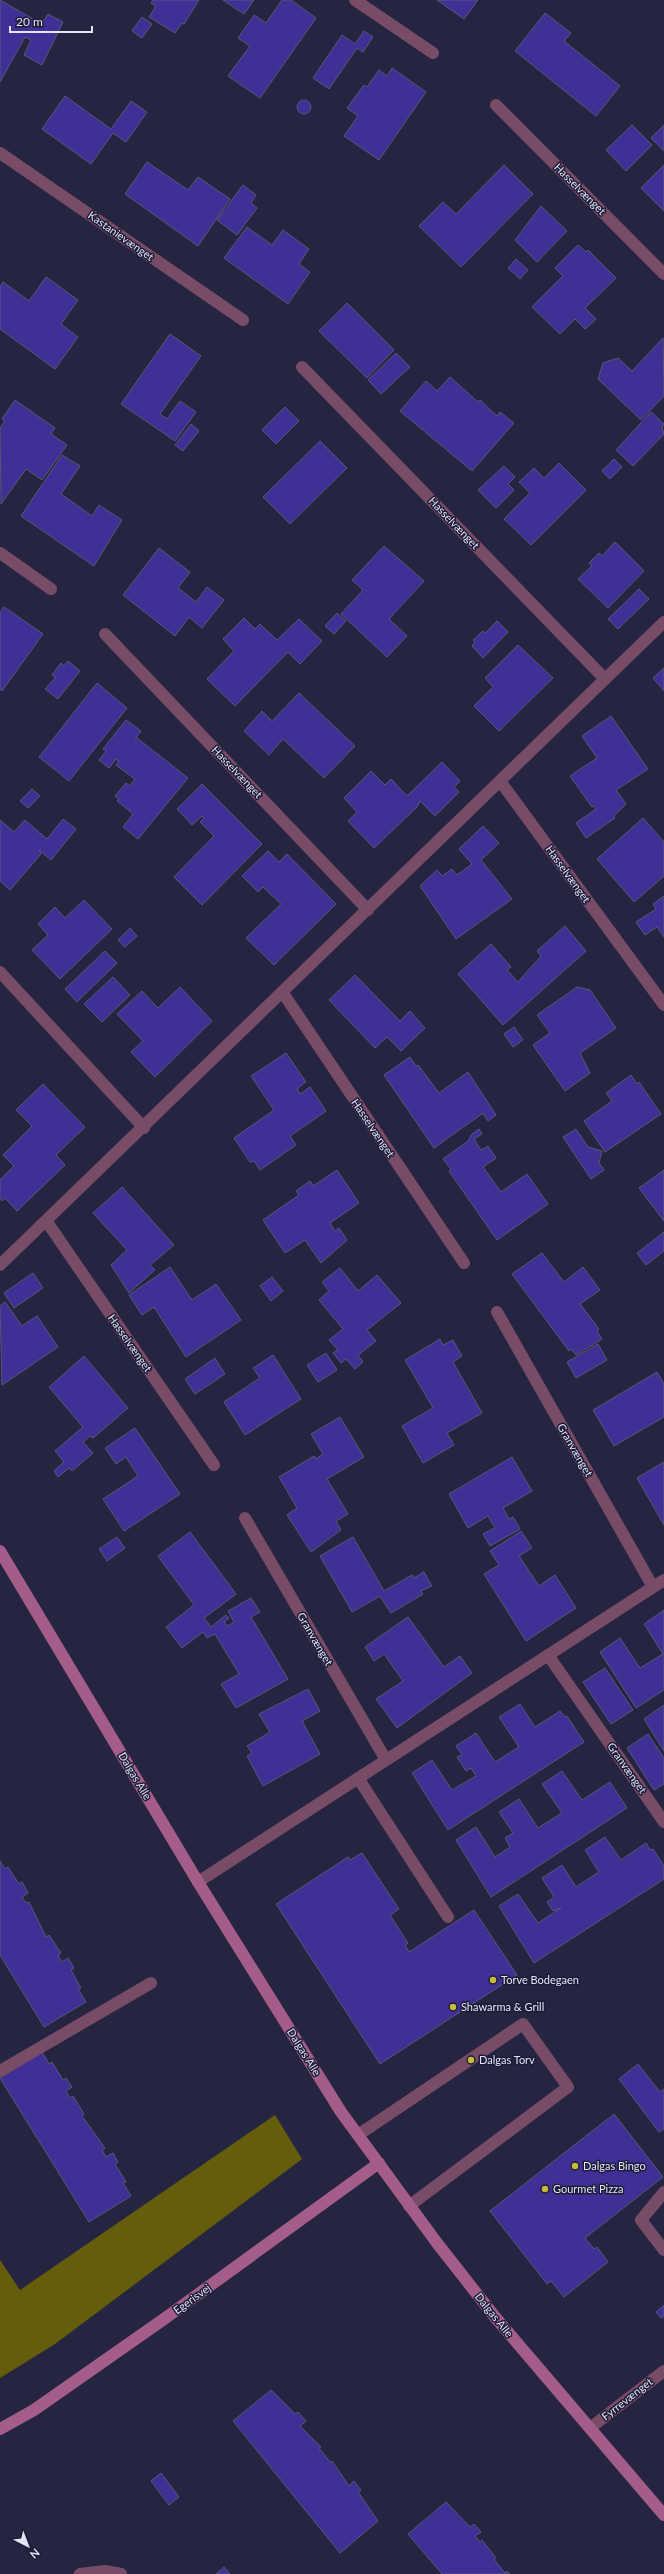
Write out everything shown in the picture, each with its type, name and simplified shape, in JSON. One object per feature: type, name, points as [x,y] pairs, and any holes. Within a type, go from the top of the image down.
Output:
[{"type":"street","points":[[355,0],[432,53]]},
{"type":"street","name":"Hasselvænget","points":[[496,105],[664,274]]},
{"type":"street","name":"Kastanievænget","points":[[0,153],[243,320]]},
{"type":"street","name":"Hasselvænget","points":[[302,367],[605,679]]},
{"type":"street","points":[[0,552],[51,589]]},
{"type":"street","points":[[0,1265],[144,1128],[664,622]]},
{"type":"street","name":"Hasselvænget","points":[[105,634],[368,910]]},
{"type":"street","name":"Hasselvænget","points":[[500,781],[664,1005]]},
{"type":"street","points":[[0,972],[144,1128]]},
{"type":"street","name":"Hasselvænget","points":[[283,993],[464,1263]]},
{"type":"street","name":"Hasselvænget","points":[[46,1222],[214,1465]]},
{"type":"street","name":"Granvænget","points":[[497,1312],[653,1587]]},
{"type":"street","name":"Granvænget","points":[[244,1518],[386,1760]]},
{"type":"street","name":"Dalgas Alle","points":[[0,1551],[198,1882],[341,2112],[410,2206],[495,2317],[664,2515]]},
{"type":"street","points":[[198,1882],[664,1580]]},
{"type":"street","name":"Granvænget","points":[[548,1655],[664,1822]]},
{"type":"street","points":[[358,1778],[448,1917]]},
{"type":"street","points":[[1,2069],[151,1983]]},
{"type":"street","points":[[358,2134],[523,2024],[568,2087],[410,2206]]},
{"type":"street","name":"Egerisvej","points":[[0,2429],[34,2410],[164,2319],[379,2163]]},
{"type":"street","points":[[664,2192],[641,2220],[664,2250]]},
{"type":"street","name":"Fyrrevænget","points":[[590,2428],[664,2371]]},
{"type":"street","points":[[80,2574],[105,2572],[121,2574]]},
{"type":"shaded area","points":[[275,2115],[302,2159],[55,2344],[0,2378],[0,2260],[20,2290]]},
{"type":"building","points":[[0,0],[42,24],[48,14],[63,22],[42,65],[24,55],[31,40],[25,37],[0,82]]},
{"type":"building","points":[[153,0],[199,0],[184,24],[182,23],[175,33],[149,17],[156,6],[151,3]]},
{"type":"building","points":[[223,0],[254,0],[244,14]]},
{"type":"building","points":[[282,0],[291,0],[316,18],[260,98],[228,76],[250,46],[238,38],[254,15],[266,23]]},
{"type":"building","points":[[437,0],[478,0],[464,19]]},
{"type":"building","points":[[545,13],[571,33],[564,41],[620,86],[596,116],[515,51]]},
{"type":"building","points":[[142,17],[152,24],[142,38],[132,31]]},
{"type":"building","points":[[364,31],[373,37],[363,52],[357,48],[329,89],[313,78],[342,35],[355,44]]},
{"type":"building","points":[[392,68],[426,92],[379,160],[344,136],[358,116],[347,108],[364,85],[367,87],[379,70],[387,76]]},
{"type":"building","points":[[65,96],[111,129],[131,101],[147,112],[126,142],[113,133],[91,164],[42,129]]},
{"type":"building","points":[[301,100],[307,100],[311,104],[311,110],[307,114],[301,114],[297,110],[297,104]]},
{"type":"building","points":[[632,125],[652,145],[626,171],[606,150]]},
{"type":"building","points":[[664,125],[664,151],[651,138]]},
{"type":"building","points":[[147,162],[188,190],[198,177],[230,199],[198,246],[125,194]]},
{"type":"building","points":[[504,165],[533,194],[461,267],[419,226],[443,202],[456,214]]},
{"type":"building","points":[[664,165],[664,211],[641,188]]},
{"type":"building","points":[[243,185],[256,195],[251,203],[257,208],[237,235],[217,220]]},
{"type":"building","points":[[541,206],[567,231],[537,262],[515,240]]},
{"type":"building","points":[[247,227],[272,245],[283,230],[309,249],[299,264],[310,272],[288,304],[224,258]]},
{"type":"building","points":[[578,245],[586,252],[588,250],[616,278],[585,308],[596,319],[585,329],[575,319],[560,334],[532,307],[563,276],[555,268]]},
{"type":"building","points":[[516,259],[528,270],[520,279],[508,268]]},
{"type":"building","points":[[46,277],[78,300],[61,324],[78,337],[55,369],[0,329],[0,287],[3,282],[29,301]]},
{"type":"building","points":[[347,303],[394,350],[367,378],[319,331]]},
{"type":"building","points":[[170,334],[201,356],[160,414],[167,419],[180,401],[196,412],[175,441],[121,404]]},
{"type":"building","points":[[663,338],[664,396],[641,420],[598,379],[603,363],[618,358],[632,371]]},
{"type":"building","points":[[396,353],[410,367],[381,394],[368,380]]},
{"type":"building","points":[[450,377],[478,402],[480,400],[497,416],[500,412],[514,423],[472,471],[400,411],[426,381],[437,391]]},
{"type":"building","points":[[15,400],[55,428],[51,434],[67,445],[42,480],[26,469],[1,504],[0,428],[5,421],[2,419]]},
{"type":"building","points":[[285,407],[299,421],[276,444],[262,430]]},
{"type":"building","points":[[651,412],[664,424],[662,428],[664,434],[633,466],[616,450]]},
{"type":"building","points":[[191,424],[199,431],[183,451],[175,445]]},
{"type":"building","points":[[320,441],[347,468],[290,524],[263,497]]},
{"type":"building","points":[[62,455],[80,466],[61,494],[92,516],[99,505],[122,520],[94,566],[21,516]]},
{"type":"building","points":[[614,459],[622,467],[610,479],[602,471]]},
{"type":"building","points":[[559,463],[586,490],[531,545],[504,519],[530,493],[519,482],[534,468],[544,478]]},
{"type":"building","points":[[504,466],[515,477],[508,484],[514,490],[496,508],[478,490]]},
{"type":"building","points":[[615,542],[644,571],[608,608],[578,579],[592,566],[589,563],[599,553],[602,556]]},
{"type":"building","points":[[384,546],[424,581],[389,619],[407,636],[387,657],[341,614],[363,590],[352,580]]},
{"type":"building","points":[[159,548],[190,572],[178,588],[196,602],[207,587],[224,600],[202,628],[189,617],[175,636],[123,595]]},
{"type":"building","points":[[639,589],[649,599],[618,629],[608,619]]},
{"type":"building","points":[[4,607],[43,634],[2,691],[0,689],[0,613]]},
{"type":"building","points":[[337,613],[346,621],[334,634],[325,626]]},
{"type":"building","points":[[244,618],[255,629],[260,624],[277,640],[299,619],[322,641],[300,664],[288,652],[235,706],[207,679],[234,651],[223,639]]},
{"type":"building","points":[[497,621],[508,632],[483,658],[472,646],[475,642],[473,640],[483,631],[485,633]]},
{"type":"building","points":[[518,645],[553,678],[499,731],[474,706],[493,687],[485,678]]},
{"type":"building","points":[[68,661],[80,671],[58,699],[45,689],[56,677],[52,675],[61,663],[64,666]]},
{"type":"building","points":[[664,668],[664,691],[653,678]]},
{"type":"building","points":[[97,683],[127,708],[69,781],[39,757]]},
{"type":"building","points":[[299,693],[355,746],[324,778],[283,739],[269,755],[244,731],[262,711],[272,721]]},
{"type":"building","points":[[611,716],[648,769],[616,790],[626,804],[614,816],[615,818],[586,838],[576,823],[596,809],[594,806],[592,807],[570,776],[597,758],[582,736]]},
{"type":"building","points":[[126,720],[141,731],[135,739],[137,738],[188,778],[138,839],[123,827],[133,814],[117,801],[119,799],[115,796],[126,783],[130,786],[135,779],[116,765],[119,761],[116,759],[109,768],[99,760],[106,751],[103,749]]},
{"type":"building","points":[[442,762],[460,781],[454,787],[459,792],[435,816],[420,801],[417,807],[374,848],[348,821],[357,812],[344,798],[371,771],[385,785],[391,779],[407,796]]},
{"type":"building","points":[[202,784],[262,844],[202,905],[174,877],[214,836],[200,822],[204,818],[202,816],[192,825],[177,809]]},
{"type":"building","points":[[32,789],[40,796],[28,808],[20,801]]},
{"type":"building","points":[[643,818],[664,842],[664,876],[634,902],[597,859]]},
{"type":"building","points":[[63,819],[76,829],[51,860],[39,850],[41,854],[10,890],[0,881],[0,820],[14,832],[25,820],[47,839]]},
{"type":"building","points":[[483,826],[499,843],[481,860],[512,899],[456,939],[420,886],[437,870],[442,876],[452,869],[457,875],[472,864],[459,849]]},
{"type":"building","points":[[268,851],[279,862],[287,854],[336,904],[274,965],[246,938],[281,904],[263,887],[258,892],[242,876]]},
{"type":"building","points":[[664,896],[664,937],[657,927],[645,935],[636,922],[656,909],[653,904]]},
{"type":"building","points":[[84,900],[112,929],[60,979],[32,950],[48,935],[38,924],[55,907],[65,918]]},
{"type":"building","points":[[565,926],[586,951],[503,1025],[458,974],[491,944],[511,967],[507,970],[518,982],[541,956],[537,951]]},
{"type":"building","points":[[130,928],[137,936],[125,947],[118,940]]},
{"type":"building","points":[[105,951],[117,963],[77,1002],[65,989]]},
{"type":"building","points":[[355,975],[400,1021],[410,1011],[425,1028],[401,1051],[387,1037],[375,1048],[329,1000]]},
{"type":"building","points":[[113,977],[130,995],[102,1022],[84,1004]]},
{"type":"building","points":[[180,987],[212,1021],[155,1077],[131,1052],[143,1041],[117,1014],[142,991],[158,1008]]},
{"type":"building","points":[[577,987],[590,990],[616,1028],[580,1053],[590,1073],[565,1091],[533,1045],[550,1033],[537,1015]]},
{"type":"building","points":[[514,1027],[523,1040],[513,1047],[504,1034]]},
{"type":"building","points":[[286,1053],[306,1082],[297,1089],[300,1094],[310,1087],[326,1111],[290,1136],[296,1145],[260,1170],[254,1161],[250,1162],[234,1138],[274,1110],[251,1076]]},
{"type":"building","points":[[410,1057],[416,1066],[418,1065],[439,1093],[468,1072],[496,1115],[488,1121],[483,1113],[434,1148],[384,1075]]},
{"type":"building","points":[[631,1075],[637,1084],[639,1082],[661,1114],[605,1152],[584,1121],[612,1101],[606,1093]]},
{"type":"building","points":[[43,1084],[85,1127],[56,1155],[65,1165],[17,1211],[5,1198],[2,1201],[0,1198],[0,1180],[14,1166],[3,1155],[32,1126],[16,1110]]},
{"type":"building","points":[[479,1129],[482,1134],[474,1139],[481,1150],[488,1146],[496,1158],[483,1167],[501,1192],[527,1174],[548,1204],[497,1240],[449,1171],[451,1169],[443,1159],[468,1141],[472,1134]]},
{"type":"building","points":[[576,1129],[588,1147],[602,1151],[599,1163],[604,1170],[591,1179],[563,1137]]},
{"type":"building","points":[[337,1170],[359,1203],[330,1223],[335,1231],[339,1228],[347,1240],[321,1263],[305,1240],[285,1253],[263,1220],[299,1195],[296,1191],[310,1181],[313,1186]]},
{"type":"building","points":[[664,1170],[664,1221],[639,1188]]},
{"type":"building","points":[[122,1187],[174,1245],[150,1265],[155,1270],[129,1293],[111,1265],[127,1250],[93,1213]]},
{"type":"building","points":[[664,1232],[664,1251],[646,1265],[637,1253]]},
{"type":"building","points":[[542,1253],[564,1282],[583,1267],[600,1290],[580,1304],[599,1329],[597,1331],[602,1339],[576,1355],[571,1349],[569,1351],[512,1274]]},
{"type":"building","points":[[170,1267],[192,1300],[216,1284],[241,1320],[186,1357],[154,1307],[142,1315],[129,1295]]},
{"type":"building","points":[[340,1268],[358,1291],[377,1275],[401,1303],[367,1330],[376,1341],[358,1355],[363,1362],[355,1369],[346,1359],[341,1363],[333,1353],[338,1350],[329,1340],[343,1329],[319,1300],[329,1291],[322,1282]]},
{"type":"building","points":[[33,1273],[43,1288],[14,1308],[4,1293]]},
{"type":"building","points":[[272,1277],[283,1291],[271,1301],[260,1286]]},
{"type":"building","points":[[5,1302],[22,1326],[37,1316],[58,1347],[2,1385],[0,1306]]},
{"type":"building","points":[[440,1339],[443,1345],[453,1340],[462,1356],[453,1362],[482,1413],[447,1433],[454,1445],[423,1463],[402,1426],[433,1408],[405,1360]]},
{"type":"building","points":[[598,1344],[607,1360],[576,1378],[567,1362]]},
{"type":"building","points":[[326,1353],[337,1370],[318,1382],[307,1365]]},
{"type":"building","points":[[273,1355],[301,1399],[245,1435],[224,1402],[260,1378],[253,1368]]},
{"type":"building","points":[[84,1356],[128,1408],[93,1438],[90,1436],[83,1442],[93,1453],[72,1471],[69,1468],[58,1477],[54,1471],[64,1462],[55,1451],[83,1427],[49,1387]]},
{"type":"building","points":[[215,1358],[225,1374],[195,1394],[185,1379]]},
{"type":"building","points":[[657,1372],[664,1384],[664,1417],[614,1446],[593,1410]]},
{"type":"building","points":[[340,1417],[364,1457],[327,1479],[348,1514],[336,1521],[341,1530],[311,1552],[287,1515],[297,1508],[279,1477],[314,1456],[316,1459],[323,1454],[311,1434]]},
{"type":"building","points":[[135,1428],[180,1494],[124,1531],[103,1499],[138,1476],[126,1457],[116,1464],[105,1448]]},
{"type":"building","points":[[512,1457],[532,1491],[503,1508],[509,1519],[513,1517],[520,1529],[490,1546],[483,1534],[495,1528],[488,1516],[468,1528],[449,1494]]},
{"type":"building","points":[[664,1462],[664,1525],[637,1478]]},
{"type":"building","points":[[521,1531],[532,1548],[519,1556],[539,1586],[555,1575],[576,1608],[526,1641],[484,1574],[499,1565],[490,1551]]},
{"type":"building","points":[[190,1532],[236,1594],[204,1618],[211,1627],[226,1615],[229,1618],[224,1622],[228,1626],[234,1622],[228,1611],[251,1598],[260,1612],[251,1617],[288,1679],[236,1708],[221,1684],[239,1674],[215,1634],[207,1638],[203,1632],[182,1648],[166,1627],[194,1605],[158,1556]]},
{"type":"building","points":[[117,1537],[125,1548],[107,1561],[99,1549]]},
{"type":"building","points":[[353,1537],[384,1591],[412,1575],[414,1578],[424,1572],[432,1586],[421,1591],[423,1594],[391,1613],[380,1596],[352,1612],[320,1556]]},
{"type":"building","points":[[664,1610],[664,1690],[636,1708],[600,1652],[620,1638],[640,1668],[663,1654],[644,1624]]},
{"type":"building","points":[[408,1617],[444,1667],[460,1656],[472,1673],[397,1728],[376,1699],[403,1681],[384,1654],[374,1661],[365,1647]]},
{"type":"building","points":[[605,1668],[633,1710],[611,1724],[583,1682]]},
{"type":"building","points":[[308,1689],[320,1711],[302,1721],[320,1754],[263,1786],[247,1756],[252,1753],[247,1746],[270,1732],[259,1714]]},
{"type":"building","points":[[520,1704],[535,1727],[560,1711],[565,1717],[567,1716],[584,1742],[448,1830],[412,1773],[432,1760],[452,1790],[476,1776],[471,1768],[466,1771],[457,1757],[462,1755],[456,1746],[476,1733],[495,1762],[519,1747],[499,1717]]},
{"type":"building","points":[[664,1705],[664,1751],[644,1719]]},
{"type":"building","points":[[648,1734],[664,1758],[664,1784],[654,1790],[627,1748]]},
{"type":"building","points":[[562,1771],[582,1800],[610,1782],[627,1808],[491,1897],[456,1840],[476,1827],[495,1857],[510,1847],[505,1838],[513,1833],[499,1812],[519,1799],[538,1828],[562,1813],[542,1784]]},
{"type":"building","points":[[605,1837],[621,1860],[646,1843],[650,1850],[653,1849],[664,1866],[664,1879],[534,1963],[499,1906],[518,1894],[538,1923],[561,1908],[553,1911],[547,1902],[554,1897],[542,1878],[562,1865],[576,1887],[599,1872],[585,1850]]},
{"type":"building","points":[[362,1853],[399,1909],[390,1915],[408,1943],[405,1945],[409,1952],[474,1910],[517,1975],[380,2064],[276,1904],[348,1857],[350,1860]]},
{"type":"building","points":[[0,1861],[5,1869],[8,1867],[19,1884],[22,1882],[28,1893],[22,1897],[26,1903],[29,1902],[46,1937],[49,1935],[61,1953],[58,1956],[62,1962],[68,1958],[74,1968],[71,1970],[81,1988],[78,1989],[86,2002],[44,2027],[0,1955]]},
{"type":"building","points":[[42,2052],[49,2064],[52,2062],[63,2080],[66,2078],[72,2087],[66,2091],[70,2098],[73,2096],[84,2114],[82,2116],[105,2148],[102,2150],[106,2157],[113,2153],[118,2162],[115,2164],[126,2182],[123,2183],[131,2196],[89,2222],[0,2078]]},
{"type":"building","points":[[638,2064],[660,2092],[664,2089],[664,2129],[659,2132],[619,2079]]},
{"type":"building","points":[[614,2114],[663,2177],[585,2238],[594,2249],[597,2247],[608,2262],[564,2297],[551,2281],[547,2284],[490,2211]]},
{"type":"building","points":[[664,2305],[664,2316],[661,2318],[656,2312]]},
{"type":"building","points":[[271,2390],[295,2414],[298,2412],[306,2421],[300,2426],[321,2447],[319,2448],[330,2462],[332,2461],[349,2486],[354,2481],[361,2490],[358,2492],[378,2521],[340,2553],[233,2421]]},
{"type":"building","points":[[161,2473],[179,2497],[169,2505],[151,2481]]},
{"type":"building","points":[[446,2502],[470,2527],[474,2524],[481,2532],[475,2536],[480,2542],[482,2540],[505,2573],[507,2571],[510,2574],[442,2574],[408,2534]]},
{"type":"building","points":[[224,2567],[230,2574],[216,2574]]},
{"type":"place","name":"Torve Bodegaen","points":[[493,1980]]},
{"type":"place","name":"Shawarma & Grill","points":[[453,2007]]},
{"type":"place","name":"Dalgas Torv","points":[[471,2060]]},
{"type":"place","name":"Dalgas Bingo","points":[[575,2166]]},
{"type":"place","name":"Gourmet Pizza","points":[[545,2189]]}]
